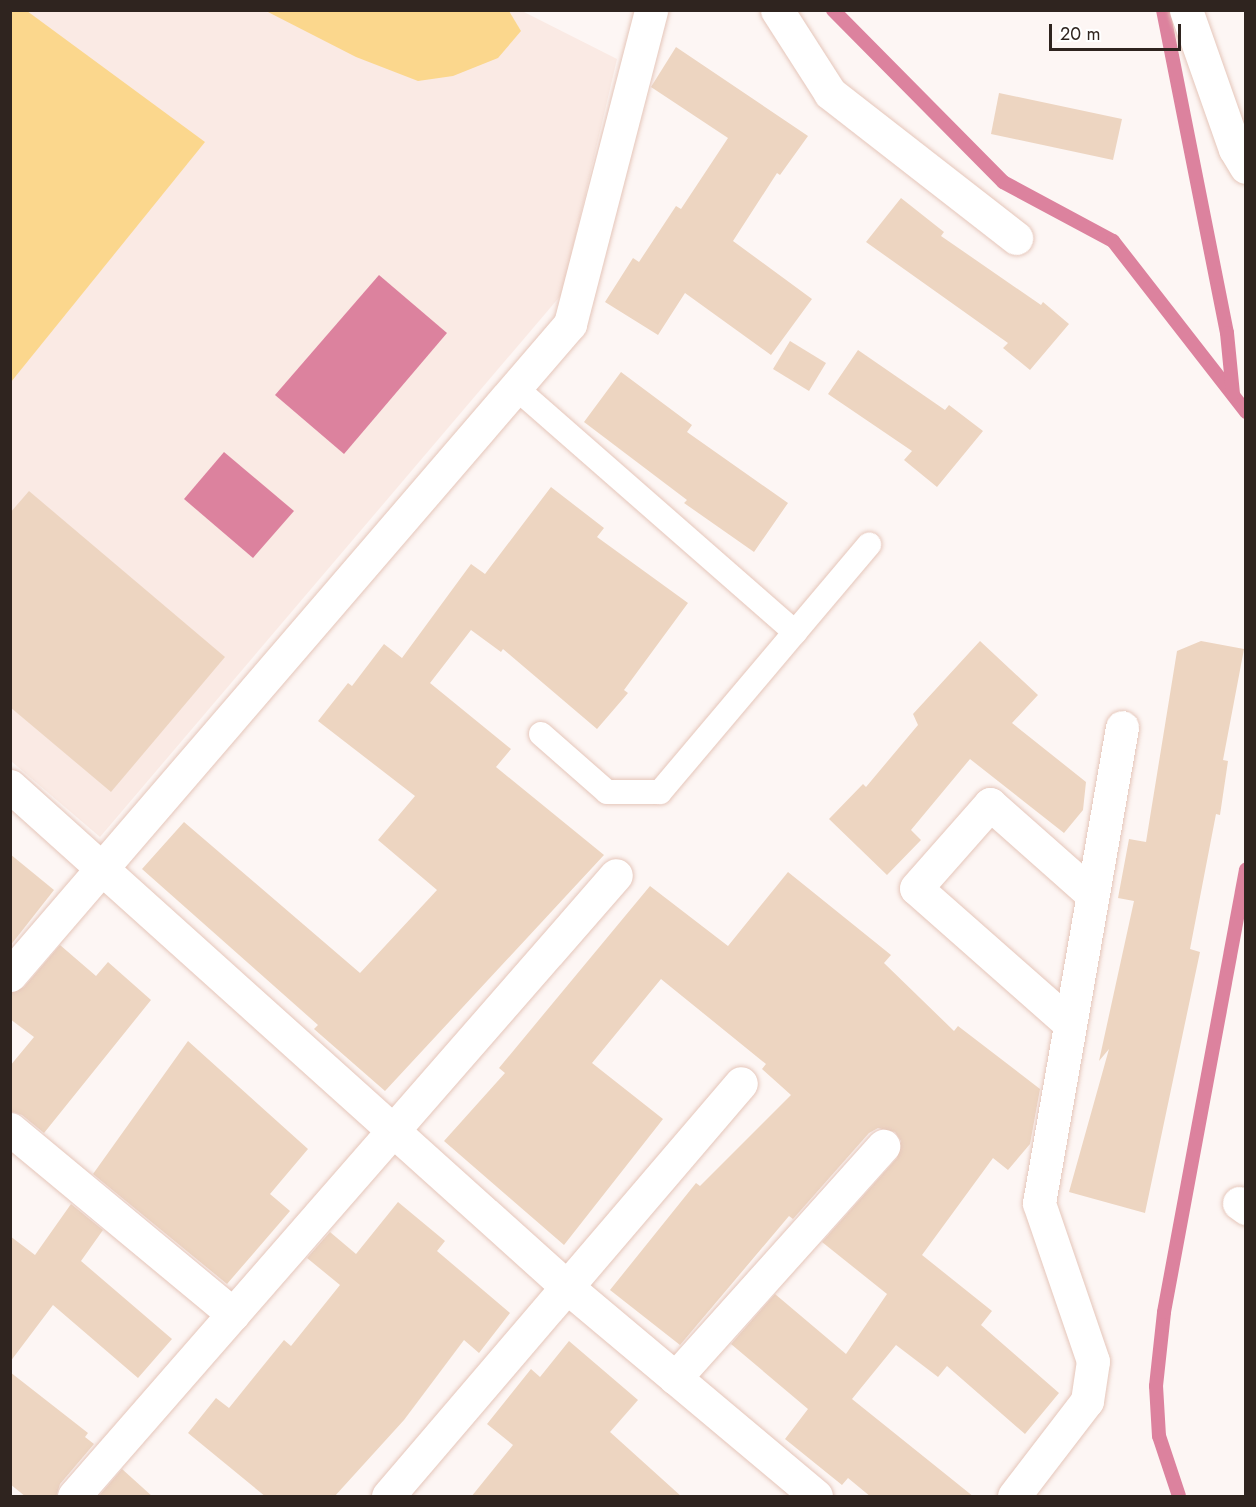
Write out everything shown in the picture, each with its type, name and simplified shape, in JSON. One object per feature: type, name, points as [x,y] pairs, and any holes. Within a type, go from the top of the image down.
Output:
[{"type":"street","points":[[10,975],[570,324],[651,10]]},
{"type":"street","points":[[777,10],[830,93],[1016,238]]},
{"type":"street","points":[[1186,10],[1235,149],[1245,167]]},
{"type":"street","points":[[1014,1497],[1087,1401],[1093,1361],[1039,1203],[1122,727]]},
{"type":"street","points":[[10,786],[105,867],[567,1287],[816,1497]]},
{"type":"street","points":[[1070,1024],[916,888],[990,804],[1093,895]]},
{"type":"street","points":[[74,1497],[615,875]]},
{"type":"street","points":[[388,1497],[741,1083]]},
{"type":"street","points":[[10,1129],[233,1314]]},
{"type":"street","points":[[675,1378],[883,1146]]},
{"type":"lane","points":[[516,388],[795,632]]},
{"type":"lane","points":[[541,734],[607,792],[660,792],[869,545]]},
{"type":"shaded area","points":[[10,11],[27,11],[205,142],[11,382]]},
{"type":"shaded area","points":[[11,11],[522,11],[617,59],[562,294],[100,837],[11,761]]},
{"type":"shaded area","points":[[266,11],[509,11],[521,31],[498,58],[453,76],[418,81],[356,57]]},
{"type":"shaded area","points":[[379,275],[447,333],[344,454],[275,395]]},
{"type":"shaded area","points":[[224,452],[294,511],[253,558],[184,499]]},
{"type":"building","points":[[676,47],[808,136],[780,175],[777,173],[733,241],[812,299],[771,355],[685,293],[658,335],[605,302],[633,258],[639,262],[676,206],[681,209],[728,138],[651,87]]},
{"type":"building","points":[[999,93],[1122,119],[1113,160],[991,134]]},
{"type":"building","points":[[901,198],[944,232],[941,236],[1041,305],[1043,302],[1069,324],[1030,370],[1003,348],[1008,343],[866,242]]},
{"type":"building","points":[[790,341],[826,363],[809,391],[773,369]]},
{"type":"building","points":[[858,350],[945,410],[949,405],[983,431],[937,487],[904,460],[912,451],[828,394]]},
{"type":"building","points":[[621,372],[692,425],[687,432],[788,503],[754,552],[684,503],[687,500],[584,422]]},
{"type":"building","points":[[551,487],[604,528],[597,537],[688,603],[624,690],[628,693],[597,729],[503,649],[501,652],[471,630],[430,683],[511,749],[496,767],[604,855],[385,1091],[314,1029],[318,1025],[142,869],[184,822],[360,973],[437,890],[378,840],[415,796],[318,721],[348,683],[352,686],[384,644],[402,658],[471,564],[485,574]]},
{"type":"building","points":[[29,491],[225,657],[111,792],[10,707],[10,513]]},
{"type":"building","points":[[980,641],[1038,695],[1012,723],[1086,782],[1083,810],[1064,833],[970,759],[911,830],[921,840],[887,875],[829,819],[863,784],[866,787],[918,725],[913,714]]},
{"type":"building","points":[[1201,641],[1244,649],[1223,760],[1228,761],[1220,815],[1216,814],[1190,949],[1200,952],[1145,1213],[1069,1192],[1109,1049],[1099,1061],[1134,901],[1118,898],[1129,839],[1146,842],[1177,651]]},
{"type":"building","points":[[10,854],[54,890],[10,946]]},
{"type":"building","points":[[788,872],[891,955],[884,963],[954,1031],[958,1026],[1040,1089],[1030,1144],[1008,1170],[993,1158],[922,1255],[992,1311],[981,1325],[1059,1393],[1025,1434],[947,1366],[938,1377],[896,1345],[852,1399],[974,1497],[871,1497],[848,1478],[842,1485],[785,1439],[808,1409],[731,1344],[775,1294],[846,1354],[887,1294],[822,1242],[897,1158],[901,1141],[895,1132],[878,1128],[869,1133],[793,1219],[789,1216],[680,1345],[610,1290],[696,1183],[700,1186],[791,1095],[762,1069],[766,1064],[661,979],[592,1063],[663,1119],[564,1245],[444,1141],[505,1073],[499,1068],[650,886],[728,946]]},
{"type":"building","points":[[60,945],[96,976],[108,962],[151,1000],[44,1133],[22,1115],[10,1111],[10,1066],[34,1037],[10,1019],[10,993],[24,987]]},
{"type":"building","points":[[188,1041],[308,1149],[270,1194],[290,1211],[227,1284],[93,1174]]},
{"type":"building","points":[[398,1202],[445,1241],[437,1251],[510,1313],[479,1353],[464,1340],[404,1420],[334,1497],[266,1497],[188,1433],[216,1398],[229,1408],[284,1340],[291,1346],[340,1285],[307,1258],[330,1232],[356,1254]]},
{"type":"building","points":[[71,1204],[103,1230],[81,1261],[172,1339],[138,1378],[53,1305],[10,1362],[10,1236],[35,1255]]},
{"type":"building","points":[[569,1341],[638,1400],[610,1432],[682,1497],[471,1497],[513,1445],[487,1424],[531,1369],[540,1377]]},
{"type":"building","points":[[10,1372],[88,1433],[85,1437],[94,1444],[60,1484],[56,1497],[26,1497],[10,1484]]},
{"type":"building","points":[[122,1469],[153,1497],[98,1497]]},
{"type":"waterway","points":[[833,10],[1003,182],[1113,241],[1246,412]]},
{"type":"waterway","points":[[1163,10],[1227,333],[1233,394]]},
{"type":"waterway","points":[[1179,1496],[1159,1436],[1156,1386],[1164,1312],[1246,870]]}]
